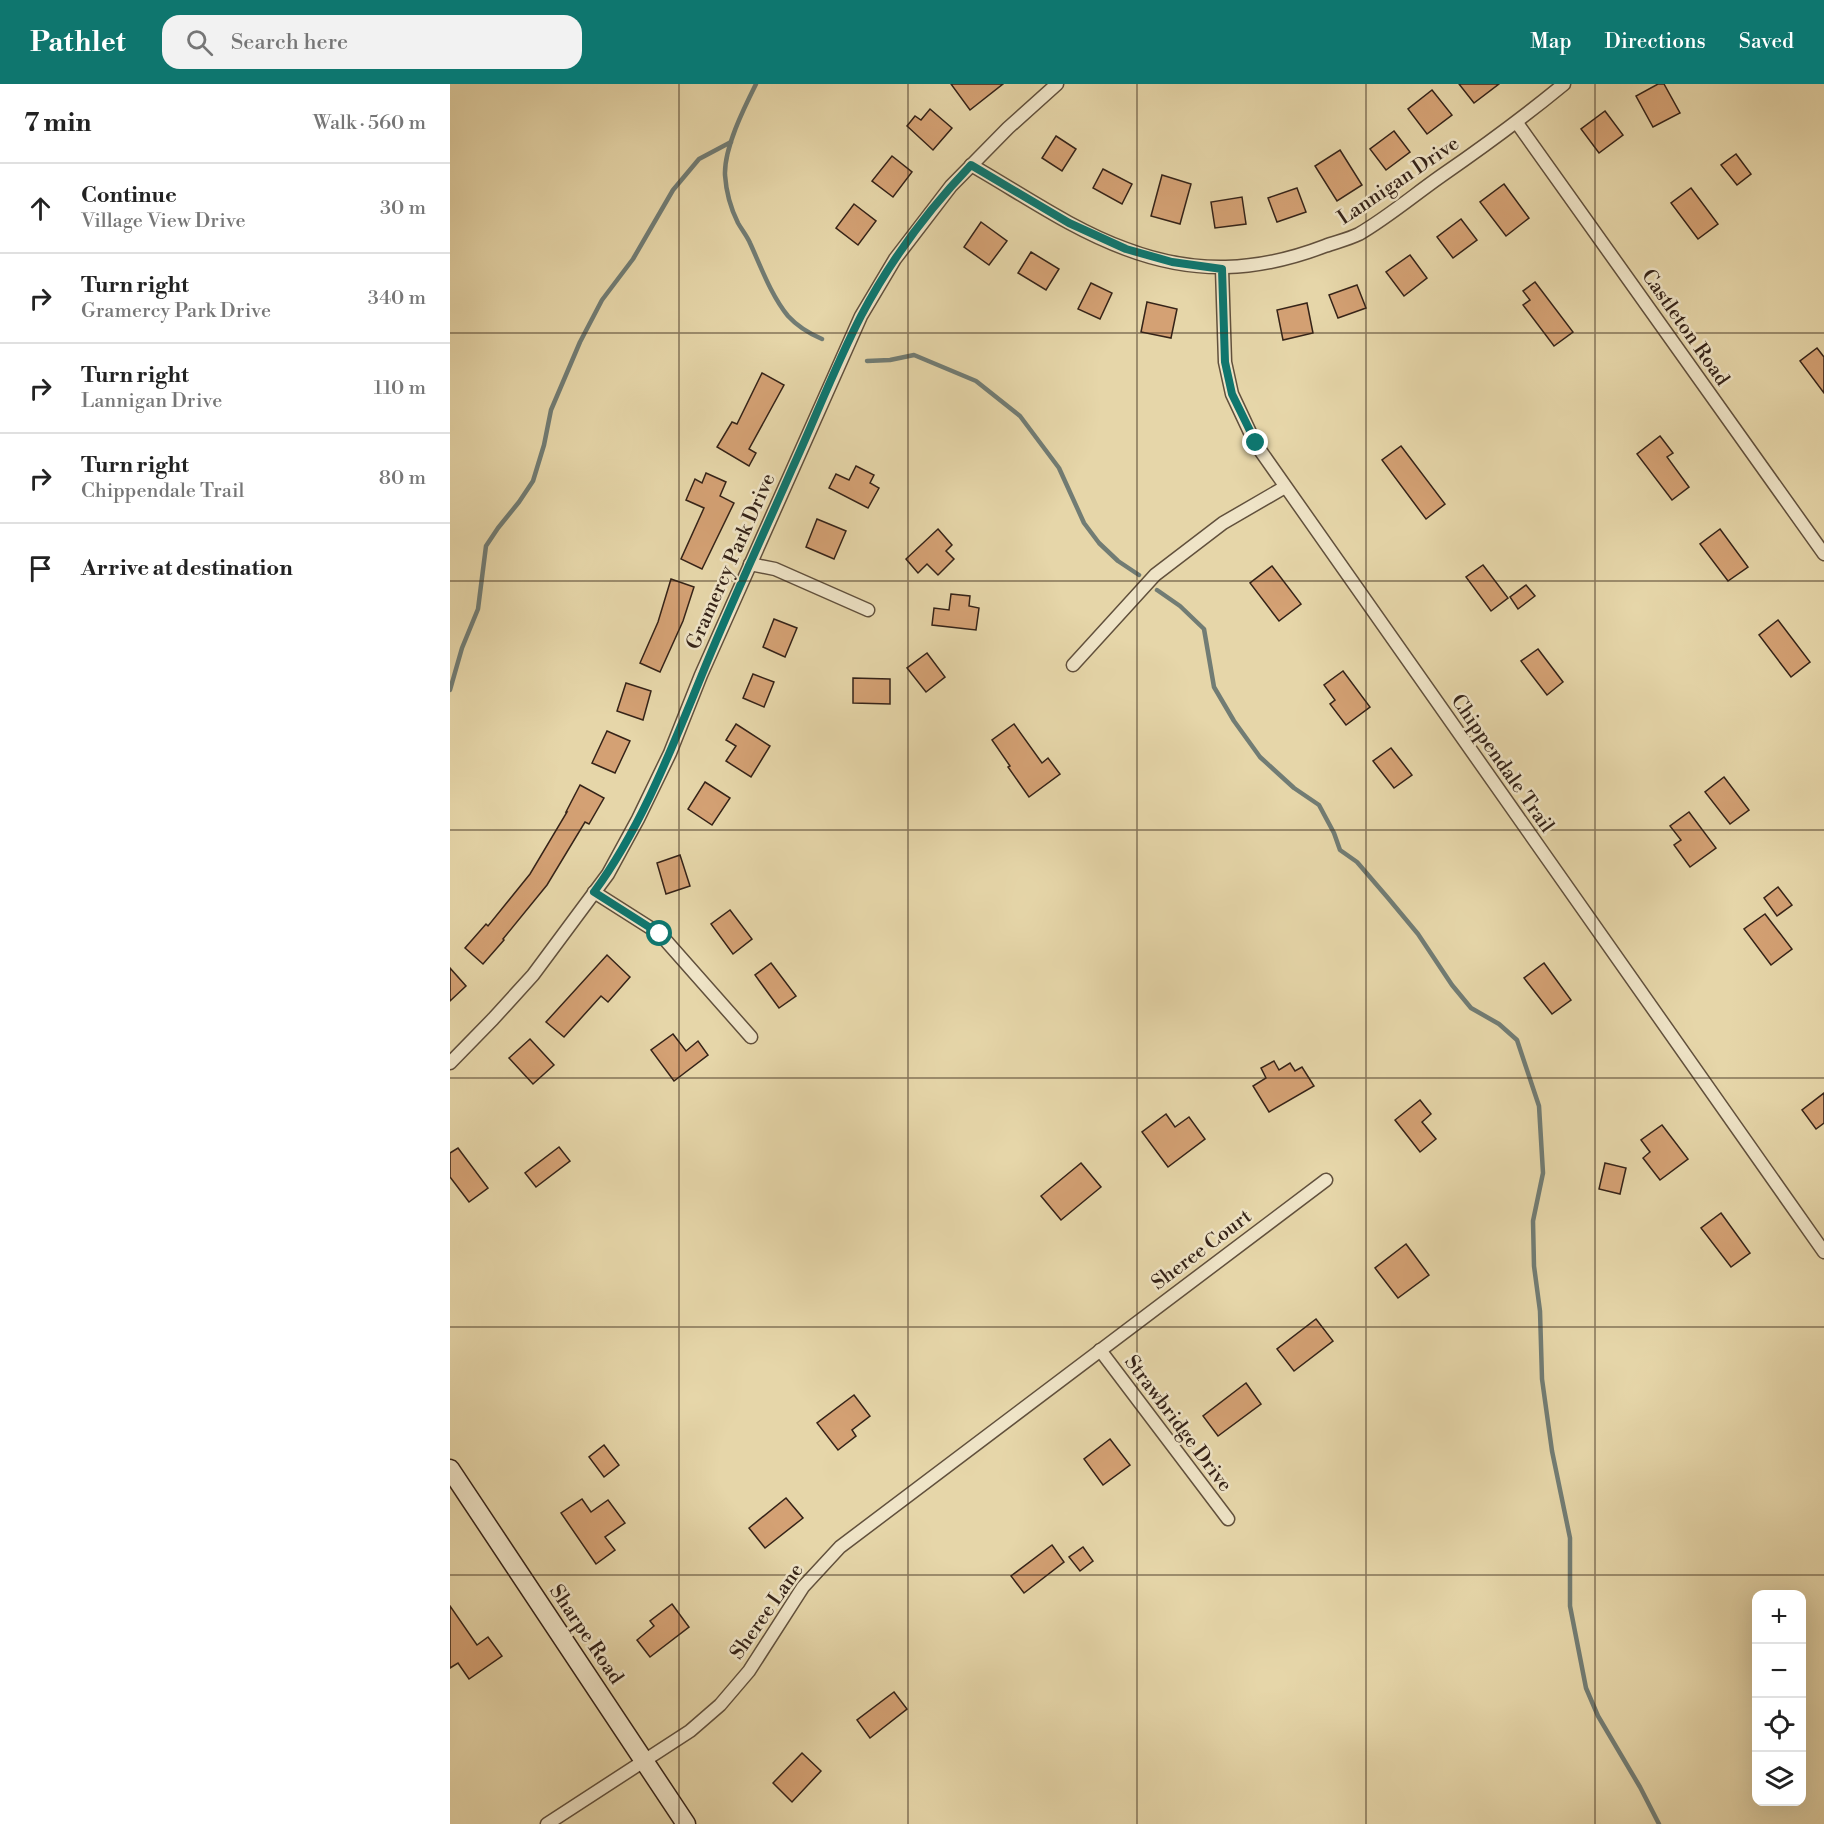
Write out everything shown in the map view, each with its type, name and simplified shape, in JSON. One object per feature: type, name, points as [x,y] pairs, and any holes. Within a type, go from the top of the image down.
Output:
[{"type":"street","name":"Lannigan Drive","points":[[971,165],[1069,223],[1126,249],[1172,262],[1222,269],[1262,264],[1307,253],[1358,234],[1517,123],[1564,84]]},
{"type":"street","name":"Gramercy Park Drive","points":[[450,1063],[533,975],[594,892],[618,855],[670,753],[750,564],[861,316],[895,259],[925,218],[971,165],[1053,85]]},
{"type":"street","name":"Castleton Road","points":[[1517,123],[1824,554]]},
{"type":"street","name":"Chippendale Trail","points":[[1222,269],[1225,362],[1232,394],[1256,443],[1824,1252]]},
{"type":"street","points":[[1073,666],[1155,575],[1222,523],[1285,487]]},
{"type":"street","points":[[750,564],[775,569],[868,610]]},
{"type":"street","points":[[594,892],[660,934],[751,1037]]},
{"type":"street","name":"Sheree Court","points":[[1100,1350],[1326,1180]]},
{"type":"street","name":"Strawbridge Drive","points":[[1100,1350],[1228,1519]]},
{"type":"street","name":"Sheree Lane","points":[[547,1824],[690,1731],[720,1705],[749,1671],[803,1587],[840,1547],[1100,1350]]},
{"type":"street","name":"Sharpe Road","points":[[450,1469],[686,1824]]},
{"type":"building","points":[[951,84],[1003,84],[970,110]]},
{"type":"building","points":[[1459,84],[1499,84],[1474,103]]},
{"type":"building","points":[[1658,84],[1664,84],[1680,113],[1653,127],[1636,96]]},
{"type":"building","points":[[1432,90],[1452,115],[1427,134],[1408,109]]},
{"type":"building","points":[[930,109],[952,128],[933,150],[907,126],[915,116],[921,120]]},
{"type":"building","points":[[1605,111],[1623,135],[1599,153],[1581,129]]},
{"type":"building","points":[[1394,131],[1410,152],[1386,170],[1370,149]]},
{"type":"building","points":[[1056,136],[1076,149],[1062,171],[1042,158]]},
{"type":"building","points":[[1340,150],[1362,185],[1337,201],[1315,166]]},
{"type":"building","points":[[1736,154],[1751,174],[1737,185],[1721,165]]},
{"type":"building","points":[[892,156],[912,172],[893,197],[872,181]]},
{"type":"building","points":[[1103,169],[1132,184],[1122,204],[1093,188]]},
{"type":"building","points":[[1162,175],[1191,184],[1180,224],[1151,216]]},
{"type":"building","points":[[1504,184],[1529,218],[1506,236],[1480,202]]},
{"type":"building","points":[[1297,188],[1306,212],[1277,222],[1268,198]]},
{"type":"building","points":[[1691,188],[1718,224],[1698,239],[1671,203]]},
{"type":"building","points":[[1242,197],[1246,224],[1215,228],[1211,202]]},
{"type":"building","points":[[854,204],[876,221],[858,245],[836,228]]},
{"type":"building","points":[[1461,219],[1477,240],[1453,258],[1437,237]]},
{"type":"building","points":[[981,222],[1007,241],[989,265],[964,247]]},
{"type":"building","points":[[1031,252],[1059,269],[1046,290],[1018,273]]},
{"type":"building","points":[[1410,255],[1427,278],[1404,296],[1386,272]]},
{"type":"building","points":[[1535,282],[1573,332],[1554,346],[1523,305],[1530,300],[1523,291]]},
{"type":"building","points":[[1091,283],[1112,293],[1100,319],[1078,309]]},
{"type":"building","points":[[1357,285],[1366,308],[1338,318],[1329,295]]},
{"type":"building","points":[[1147,302],[1177,309],[1171,338],[1141,332]]},
{"type":"building","points":[[1307,303],[1313,333],[1283,340],[1277,310]]},
{"type":"building","points":[[1817,348],[1824,357],[1824,393],[1800,361]]},
{"type":"building","points":[[762,373],[784,385],[749,449],[756,453],[749,466],[717,447],[732,422],[737,424]]},
{"type":"building","points":[[1660,436],[1673,453],[1667,457],[1689,487],[1672,500],[1637,454]]},
{"type":"building","points":[[1401,446],[1445,504],[1426,519],[1382,460]]},
{"type":"building","points":[[856,466],[874,475],[870,483],[879,488],[868,508],[829,488],[836,474],[849,480]]},
{"type":"building","points":[[706,473],[726,482],[720,496],[734,503],[702,569],[681,559],[704,508],[686,500],[695,479],[702,483]]},
{"type":"building","points":[[817,519],[846,531],[834,559],[806,547]]},
{"type":"building","points":[[938,529],[952,545],[946,551],[954,559],[938,575],[927,564],[918,573],[906,559]]},
{"type":"building","points":[[1720,529],[1748,567],[1728,581],[1700,544]]},
{"type":"building","points":[[1483,565],[1508,598],[1491,611],[1466,577]]},
{"type":"building","points":[[1272,566],[1301,604],[1279,621],[1250,583]]},
{"type":"building","points":[[671,579],[694,587],[683,621],[660,672],[640,663],[658,622]]},
{"type":"building","points":[[1526,585],[1535,596],[1518,609],[1510,597]]},
{"type":"building","points":[[951,594],[970,596],[969,606],[979,608],[976,630],[932,625],[934,608],[949,610]]},
{"type":"building","points":[[774,619],[797,628],[785,657],[763,647]]},
{"type":"building","points":[[1778,620],[1810,662],[1791,677],[1759,635]]},
{"type":"building","points":[[1538,649],[1563,682],[1547,695],[1521,661]]},
{"type":"building","points":[[927,653],[945,677],[926,692],[907,668]]},
{"type":"building","points":[[1343,671],[1370,707],[1346,725],[1330,704],[1335,700],[1324,685]]},
{"type":"building","points":[[753,674],[774,682],[764,707],[743,698]]},
{"type":"building","points":[[853,678],[890,679],[890,704],[853,703]]},
{"type":"building","points":[[626,683],[651,691],[643,720],[617,711]]},
{"type":"building","points":[[736,724],[770,746],[751,777],[726,761],[736,746],[726,740]]},
{"type":"building","points":[[1014,724],[1042,763],[1048,758],[1060,774],[1029,797],[992,740]]},
{"type":"building","points":[[607,731],[630,741],[615,773],[592,763]]},
{"type":"building","points":[[1391,748],[1412,775],[1394,788],[1373,761]]},
{"type":"building","points":[[1724,777],[1749,810],[1730,824],[1705,792]]},
{"type":"building","points":[[705,782],[730,798],[712,825],[688,809]]},
{"type":"building","points":[[580,785],[604,798],[589,824],[585,822],[547,885],[483,964],[465,948],[486,924],[488,926],[530,874],[567,812]]},
{"type":"building","points":[[1689,812],[1716,848],[1690,867],[1674,845],[1681,840],[1670,826]]},
{"type":"building","points":[[680,855],[690,886],[666,894],[657,863]]},
{"type":"building","points":[[1778,887],[1792,905],[1777,916],[1764,898]]},
{"type":"building","points":[[730,910],[752,939],[733,954],[711,924]]},
{"type":"building","points":[[1765,914],[1792,949],[1771,965],[1744,929]]},
{"type":"building","points":[[607,955],[630,977],[608,1002],[601,996],[564,1037],[546,1022]]},
{"type":"building","points":[[771,963],[796,996],[779,1008],[755,975]]},
{"type":"building","points":[[1544,963],[1571,1000],[1552,1014],[1524,978]]},
{"type":"building","points":[[450,968],[466,986],[450,1001]]},
{"type":"building","points":[[673,1034],[686,1051],[698,1041],[708,1055],[674,1081],[651,1050]]},
{"type":"building","points":[[530,1039],[554,1065],[533,1084],[509,1058]]},
{"type":"building","points":[[1274,1061],[1279,1070],[1290,1063],[1295,1071],[1302,1067],[1314,1086],[1269,1112],[1253,1086],[1266,1078],[1261,1068]]},
{"type":"building","points":[[1824,1093],[1824,1123],[1816,1129],[1802,1110]]},
{"type":"building","points":[[1420,1100],[1431,1114],[1422,1122],[1436,1139],[1420,1152],[1395,1120]]},
{"type":"building","points":[[1166,1114],[1175,1127],[1189,1117],[1205,1139],[1168,1167],[1142,1132]]},
{"type":"building","points":[[1662,1125],[1688,1159],[1660,1180],[1643,1158],[1650,1152],[1641,1140]]},
{"type":"building","points":[[559,1147],[570,1161],[536,1187],[525,1173]]},
{"type":"building","points":[[458,1148],[488,1188],[469,1202],[450,1177],[450,1153]]},
{"type":"building","points":[[1081,1163],[1101,1187],[1061,1220],[1041,1196]]},
{"type":"building","points":[[1605,1163],[1626,1168],[1620,1194],[1599,1189]]},
{"type":"building","points":[[1721,1213],[1750,1253],[1731,1267],[1701,1228]]},
{"type":"building","points":[[1406,1244],[1429,1275],[1398,1298],[1375,1268]]},
{"type":"building","points":[[1316,1319],[1333,1341],[1294,1371],[1277,1349]]},
{"type":"building","points":[[1246,1383],[1261,1404],[1218,1436],[1203,1416]]},
{"type":"building","points":[[854,1395],[870,1416],[852,1430],[856,1436],[838,1450],[817,1423]]},
{"type":"building","points":[[1110,1439],[1130,1465],[1103,1485],[1084,1459]]},
{"type":"building","points":[[604,1445],[619,1465],[604,1477],[589,1457]]},
{"type":"building","points":[[786,1498],[803,1518],[765,1548],[749,1528]]},
{"type":"building","points":[[582,1499],[591,1512],[608,1500],[625,1523],[605,1537],[615,1550],[596,1564],[561,1513]]},
{"type":"building","points":[[1052,1545],[1064,1562],[1024,1593],[1011,1576]]},
{"type":"building","points":[[1083,1547],[1093,1561],[1080,1571],[1069,1557]]},
{"type":"building","points":[[672,1604],[689,1627],[650,1657],[637,1640],[654,1626],[650,1621]]},
{"type":"building","points":[[450,1606],[477,1645],[488,1637],[502,1656],[469,1679],[458,1663],[450,1668]]},
{"type":"building","points":[[894,1692],[907,1709],[870,1738],[857,1720]]},
{"type":"building","points":[[802,1753],[821,1771],[792,1802],[773,1783]]},
{"type":"waterway","points":[[756,84],[736,128],[728,153],[725,175],[729,199],[738,223],[749,240],[776,299],[799,327],[822,339]]},
{"type":"waterway","points":[[450,690],[462,648],[478,609],[486,546],[533,481],[544,445],[551,410],[580,342],[602,300],[633,259],[673,190],[699,159],[731,142]]},
{"type":"waterway","points":[[867,361],[890,360],[914,355],[976,381],[1020,416],[1059,468],[1084,523],[1099,543],[1118,561],[1139,575]]},
{"type":"waterway","points":[[1157,590],[1180,606],[1204,629],[1214,687],[1234,721],[1260,757],[1294,788],[1319,805],[1340,850],[1357,862],[1418,934],[1452,985],[1471,1008],[1499,1024],[1517,1040],[1539,1106],[1543,1173],[1533,1221],[1534,1266],[1540,1311],[1542,1379],[1552,1451],[1570,1538],[1570,1606],[1586,1688],[1598,1716],[1659,1824]]},
{"type":"route","points":[[660,934],[594,892],[608,874],[670,753],[701,675],[861,316],[895,259],[931,210],[971,165],[1069,223],[1126,249],[1172,262],[1222,269],[1225,362],[1232,394],[1256,443]]}]
